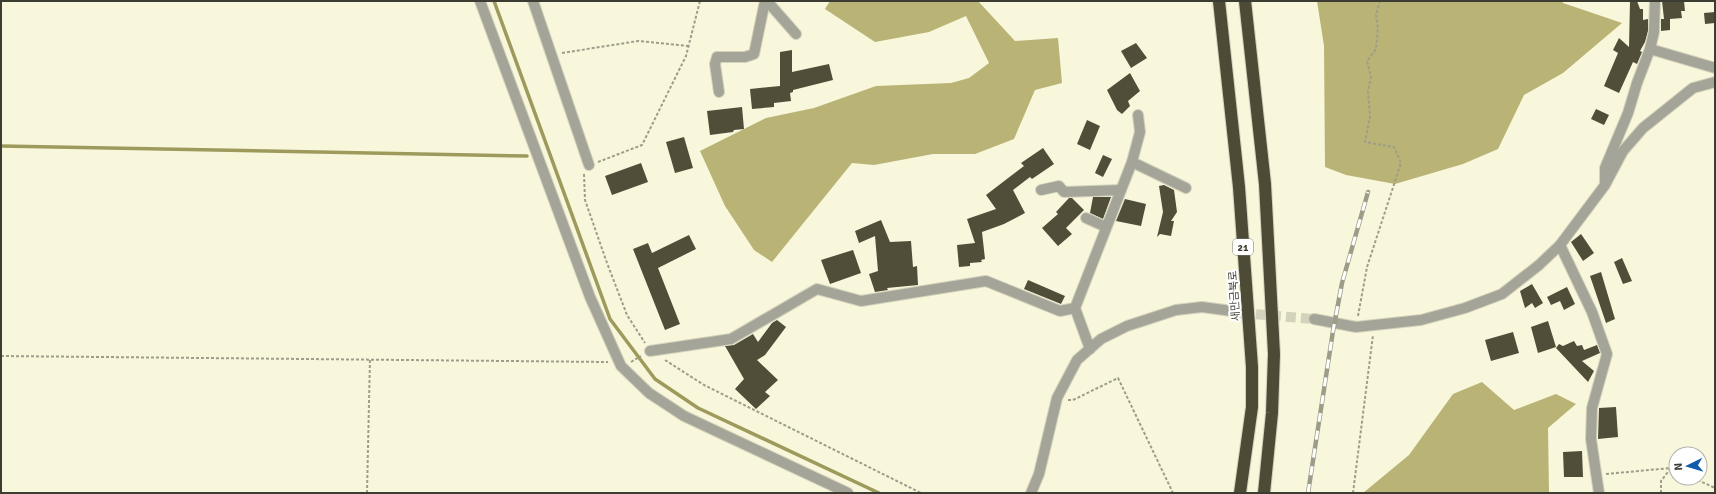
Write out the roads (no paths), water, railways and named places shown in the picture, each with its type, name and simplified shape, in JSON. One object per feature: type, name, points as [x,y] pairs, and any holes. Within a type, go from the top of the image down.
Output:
[{"type":"highway","name":"새만금북로","points":[[1219,1],[1239,187],[1252,367],[1252,407],[1240,493]]},
{"type":"highway","name":"21","points":[[1245,1],[1265,184],[1274,354],[1272,413],[1264,493]]},
{"type":"street","points":[[480,1],[590,297],[625,364],[650,393],[684,416],[848,493]]},
{"type":"street","points":[[533,1],[589,165]]},
{"type":"street","points":[[766,1],[796,34]]},
{"type":"street","points":[[719,92],[715,64],[717,58],[745,58],[754,54],[766,1]]},
{"type":"street","points":[[1605,185],[1605,168],[1628,113],[1636,83],[1650,49],[1654,32],[1655,1]]},
{"type":"street","points":[[1650,49],[1715,68]]},
{"type":"street","points":[[1314,319],[1356,327],[1422,320],[1465,308],[1502,294],[1539,265],[1560,245],[1605,185],[1623,151],[1643,128],[1693,88],[1715,82]]},
{"type":"street","points":[[1090,349],[1075,308],[1132,162],[1140,132],[1138,115]]},
{"type":"street","points":[[1132,162],[1186,188]]},
{"type":"street","points":[[1041,190],[1059,186],[1064,192],[1121,190]]},
{"type":"street","points":[[1086,218],[1106,227]]},
{"type":"street","points":[[1560,245],[1592,312],[1607,354],[1592,408],[1590,438],[1599,493]]},
{"type":"street","points":[[648,352],[731,339],[817,289],[861,301],[986,281],[1060,311],[1075,308]]},
{"type":"street","points":[[1030,493],[1039,474],[1057,398],[1077,360],[1101,339],[1127,326],[1176,310],[1202,307],[1239,312]]},
{"type":"waterway","points":[[494,1],[610,319],[655,379],[698,408],[879,493]]},
{"type":"waterway","points":[[1,146],[527,156]]},
{"type":"tunnel","points":[[1241,313],[1314,319]]},
{"type":"railway","points":[[1308,493],[1333,331],[1342,283],[1368,192]]}]
